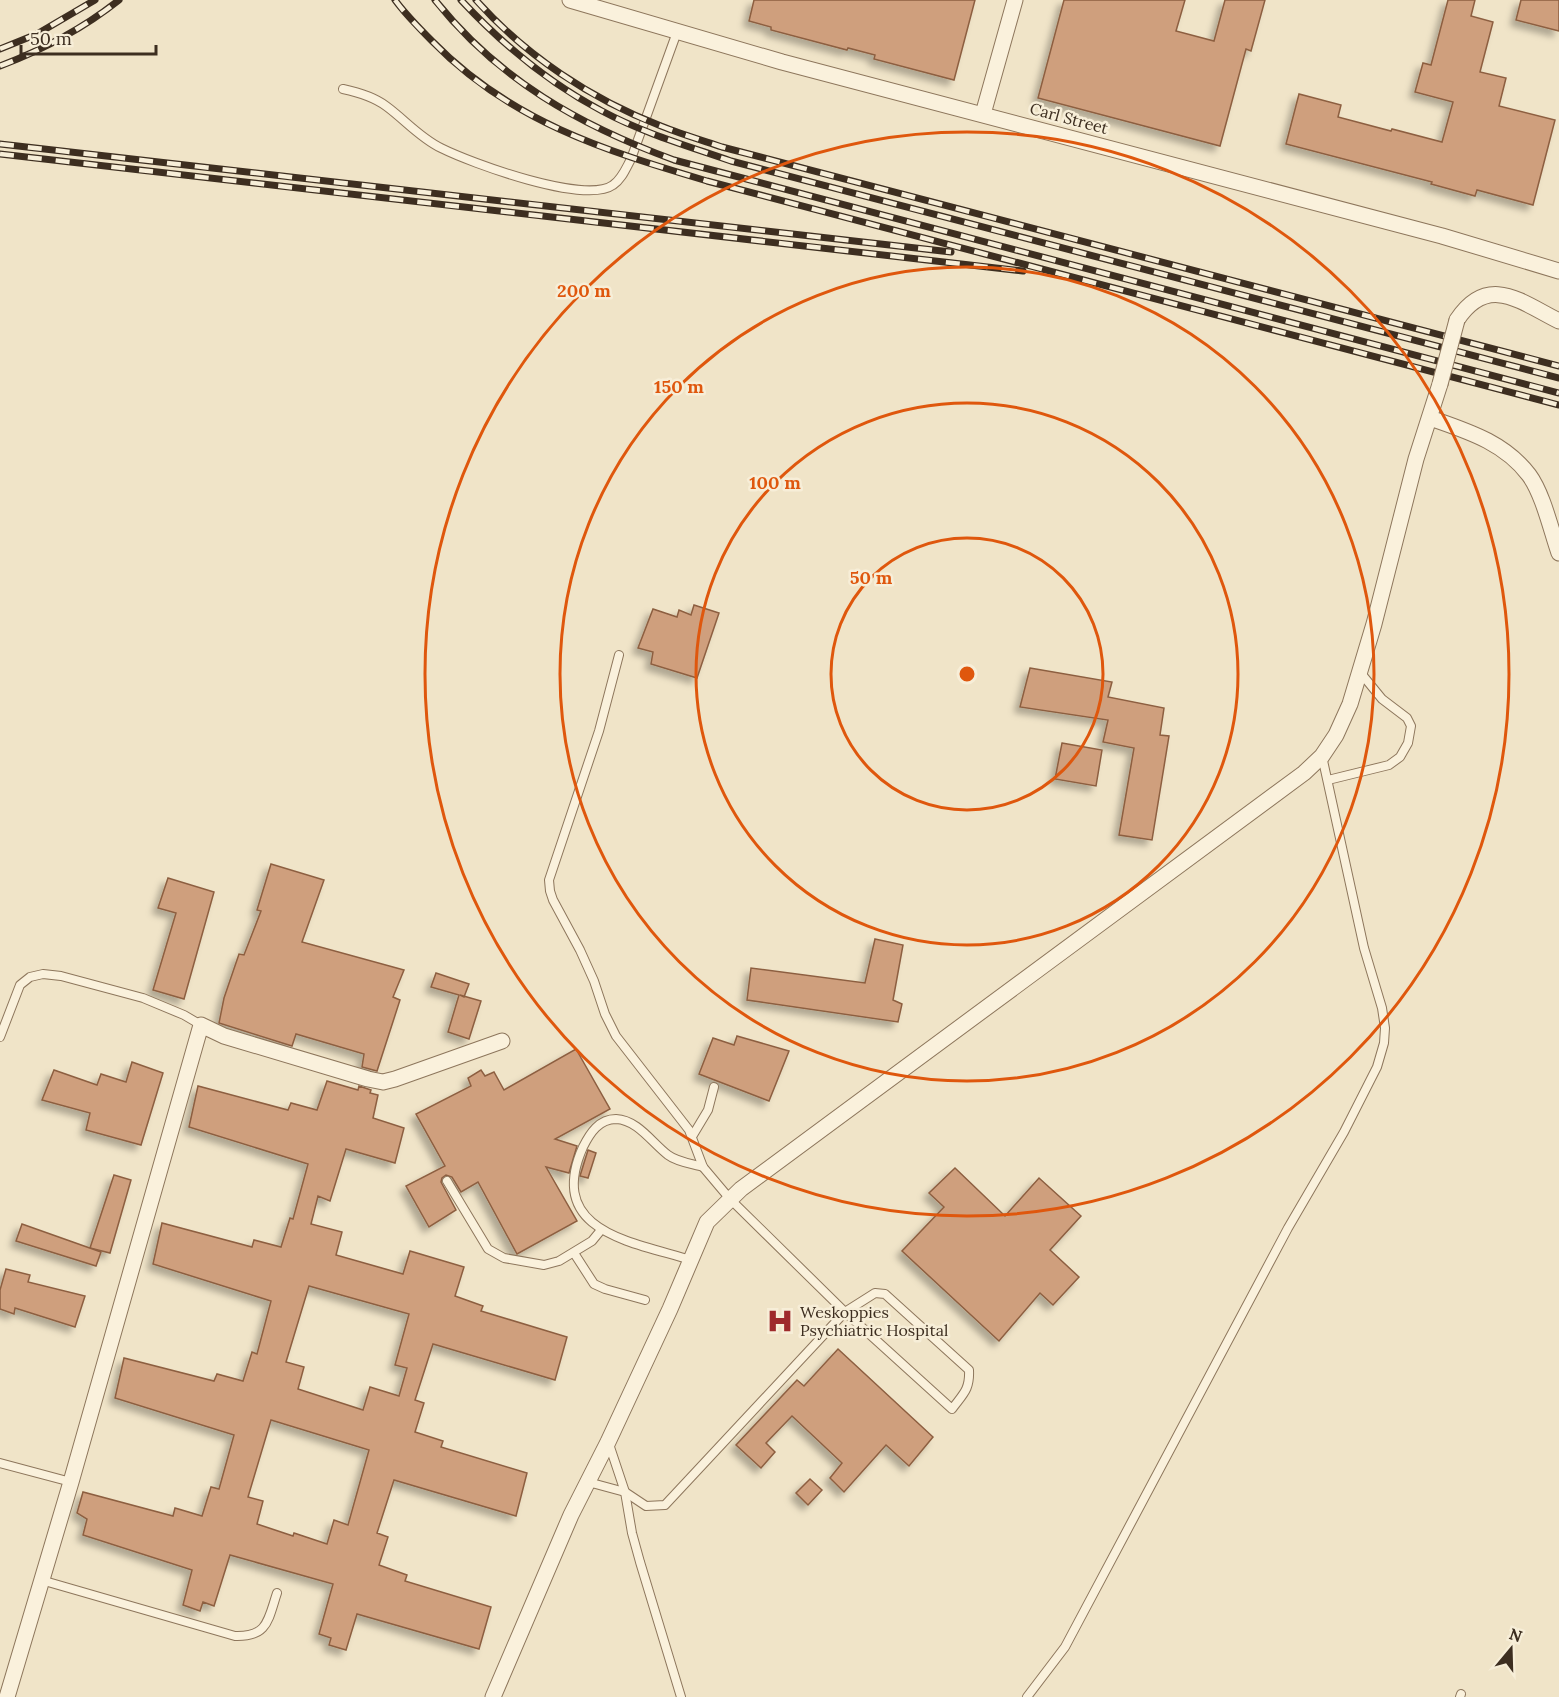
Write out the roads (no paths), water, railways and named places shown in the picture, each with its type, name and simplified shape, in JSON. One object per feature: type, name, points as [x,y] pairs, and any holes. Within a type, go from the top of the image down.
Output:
[{"type":"street","name":"Carl Street","points":[[570,0],[782,62],[1442,236],[1559,271]]},
{"type":"street","points":[[983,114],[1015,0]]},
{"type":"street","points":[[493,1697],[571,1515],[608,1442],[707,1222],[730,1199],[1304,773],[1322,756],[1343,721],[1374,624],[1416,459],[1430,418],[1457,320],[1464,309],[1477,299],[1485,295],[1498,294],[1515,299],[1559,321]]},
{"type":"street","points":[[1430,418],[1478,434],[1518,463],[1530,477],[1559,553]]},
{"type":"street","points":[[7,1697],[71,1482],[201,1025],[224,1036],[383,1082],[501,1041]]},
{"type":"lane","points":[[343,89],[355,91],[384,104],[439,147],[486,167],[523,179],[577,190],[598,190],[612,186],[623,174],[631,159],[677,32]]},
{"type":"lane","points":[[587,1482],[625,1492],[646,1506],[665,1505],[845,1312],[875,1293],[885,1294],[969,1370],[970,1382],[966,1392],[952,1409],[845,1312],[730,1199],[703,1167],[693,1135],[616,1036],[605,1014],[594,981],[550,891],[551,871],[599,731],[619,655]]},
{"type":"lane","points":[[1328,780],[1389,765],[1400,757],[1408,743],[1411,726],[1407,718],[1378,694],[1359,671]]},
{"type":"lane","points":[[1027,1697],[1065,1647],[1288,1227],[1344,1132],[1377,1067],[1384,1043],[1385,1028],[1382,1008],[1364,948],[1322,756]]},
{"type":"lane","points":[[0,1037],[20,986],[30,977],[43,974],[61,975],[143,998],[184,1015],[201,1025]]},
{"type":"lane","points":[[693,1135],[708,1110],[714,1087]]},
{"type":"lane","points":[[691,1260],[616,1237],[601,1230],[591,1223],[576,1200],[573,1182],[582,1149],[596,1126],[609,1119],[624,1120],[643,1131],[670,1156],[703,1167]]},
{"type":"lane","points":[[447,1181],[482,1242],[493,1253],[504,1258],[544,1265],[559,1261],[592,1241],[601,1230]]},
{"type":"lane","points":[[573,1253],[594,1284],[645,1300]]},
{"type":"lane","points":[[608,1442],[625,1492],[632,1533],[681,1697]]},
{"type":"lane","points":[[0,1463],[71,1482]]},
{"type":"lane","points":[[41,1580],[235,1636],[258,1633],[265,1624],[277,1593]]},
{"type":"railway","points":[[0,49],[37,34],[95,0]]},
{"type":"railway","points":[[0,66],[62,38],[119,0]]},
{"type":"railway","points":[[395,0],[432,41],[462,69],[493,92],[560,129],[631,157],[707,181],[1559,405]]},
{"type":"railway","points":[[435,0],[486,54],[543,97],[606,131],[674,160],[1559,393]]},
{"type":"railway","points":[[461,0],[527,62],[563,88],[618,119],[649,133],[731,161],[1559,378]]},
{"type":"railway","points":[[476,0],[516,40],[561,74],[610,103],[691,137],[1559,366]]},
{"type":"railway","points":[[0,144],[951,252]]},
{"type":"railway","points":[[0,154],[1023,271]]},
{"type":"place","name":"Weskoppies Psychiatric Hospital","points":[[780,1321]]}]
